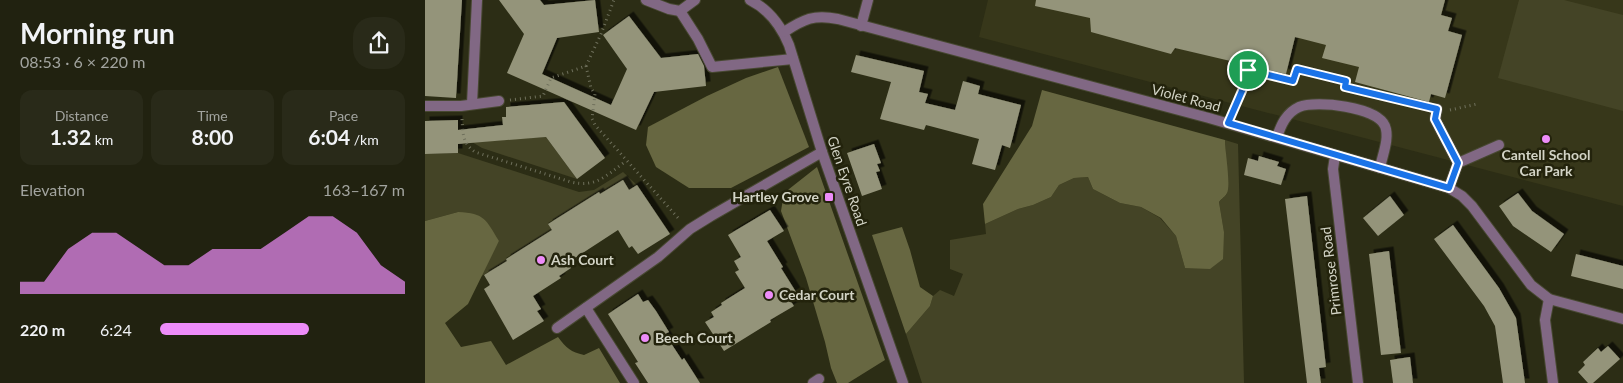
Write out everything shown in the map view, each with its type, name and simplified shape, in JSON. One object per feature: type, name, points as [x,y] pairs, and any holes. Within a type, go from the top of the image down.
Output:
[{"type":"street","points":[[472,104],[477,0]]},
{"type":"street","points":[[646,0],[669,10],[681,10],[695,0]]},
{"type":"street","name":"Glen Eyre Road","points":[[750,0],[764,9],[784,32],[823,152],[903,383]]},
{"type":"street","points":[[861,26],[868,0]]},
{"type":"street","points":[[681,10],[698,38],[712,67],[793,59]]},
{"type":"street","name":"Violet Road","points":[[784,32],[809,18],[838,19],[1228,123],[1449,188],[1462,196],[1472,206],[1531,285],[1549,299],[1623,319]]},
{"type":"street","points":[[425,106],[461,106],[499,101]]},
{"type":"street","points":[[1277,138],[1281,124],[1288,115],[1298,108],[1313,104],[1331,104],[1355,109],[1375,116],[1385,126],[1386,140],[1379,168]]},
{"type":"street","points":[[1437,109],[1435,119],[1458,163]]},
{"type":"street","points":[[1449,188],[1458,163],[1499,145]]},
{"type":"street","points":[[557,328],[659,257],[690,230],[711,216],[823,152]]},
{"type":"street","name":"Primrose Road","points":[[1335,156],[1333,169],[1357,383]]},
{"type":"street","points":[[1549,299],[1545,320],[1553,383]]},
{"type":"street","points":[[587,308],[634,383]]},
{"type":"path","points":[[614,0],[586,66],[596,100],[592,119],[626,161],[690,230]]},
{"type":"path","points":[[499,101],[543,96],[551,78],[586,66]]},
{"type":"path","points":[[1228,123],[1245,84],[1248,70],[1293,81],[1297,69],[1346,81],[1345,87],[1437,109]]},
{"type":"path","points":[[1457,109],[1477,104]]},
{"type":"path","points":[[461,106],[463,136],[467,147],[475,152],[581,184],[595,183],[626,161]]},
{"type":"shaded area","points":[[988,0],[1623,0],[1623,206],[979,37]]},
{"type":"shaded area","points":[[1519,0],[1564,0],[1623,15],[1623,111],[1498,78]]},
{"type":"shaded area","points":[[778,67],[809,147],[731,188],[689,188],[656,167],[646,145],[648,127],[746,78]]},
{"type":"shaded area","points":[[1042,90],[1225,140],[1228,189],[1219,202],[1224,232],[1223,259],[1210,269],[1185,268],[1176,236],[1161,218],[1141,207],[1120,203],[1093,189],[1088,177],[1074,178],[1059,185],[1051,197],[985,224],[983,204],[1032,126]]},
{"type":"shaded area","points":[[546,137],[577,179],[482,148],[472,142]]},
{"type":"shaded area","points":[[1225,140],[1238,144],[1244,383],[922,383],[906,334],[930,306],[933,296],[940,290],[954,296],[963,274],[950,269],[950,240],[986,234],[985,224],[1051,197],[1059,185],[1074,178],[1088,177],[1093,189],[1120,203],[1141,207],[1160,218],[1176,236],[1185,268],[1224,232],[1219,202],[1227,194]]},
{"type":"shaded area","points":[[458,153],[579,192],[594,190],[623,172],[637,185],[629,190],[600,194],[599,192],[548,223],[552,230],[506,258],[507,261],[480,277],[499,241],[458,212],[425,221],[425,154]]},
{"type":"shaded area","points":[[817,167],[885,360],[848,383],[837,383],[831,368],[806,278],[781,211],[784,193]]},
{"type":"shaded area","points":[[458,212],[474,214],[484,219],[499,241],[468,304],[445,323],[461,347],[491,341],[506,365],[558,337],[569,349],[579,354],[584,355],[599,348],[620,383],[425,383],[425,221]]},
{"type":"shaded area","points":[[902,227],[920,287],[933,296],[930,306],[906,334],[872,235]]},
{"type":"building","points":[[425,0],[462,0],[456,98],[425,96]]},
{"type":"building","points":[[499,0],[540,0],[544,5],[595,0],[599,32],[557,38],[542,74],[611,105],[627,69],[603,35],[629,16],[661,58],[698,54],[704,66],[706,86],[654,92],[636,130],[507,73],[524,34]]},
{"type":"building","points":[[1036,0],[1445,0],[1441,15],[1452,18],[1448,31],[1462,35],[1445,98],[1431,94],[1429,102],[1355,82],[1359,67],[1322,58],[1326,45],[1295,37],[1286,74],[1175,48],[1171,54],[1091,32],[1090,18],[1035,6]]},
{"type":"building","points":[[856,55],[924,71],[919,92],[928,94],[925,103],[955,110],[963,81],[980,86],[978,94],[1021,105],[1010,148],[1002,145],[995,170],[972,164],[979,139],[926,125],[924,130],[880,119],[891,82],[851,72]]},
{"type":"building","points":[[564,102],[605,158],[577,179],[546,137],[458,144],[458,153],[425,154],[425,121],[458,120],[458,130],[503,125],[502,117],[506,117],[506,107]]},
{"type":"building","points":[[874,144],[881,163],[877,164],[880,171],[876,172],[882,189],[862,196],[847,153]]},
{"type":"building","points":[[1259,156],[1279,162],[1277,166],[1286,169],[1281,185],[1244,175],[1248,158],[1258,161]]},
{"type":"building","name":"Ash Court","points":[[623,180],[629,190],[637,185],[670,234],[638,254],[632,246],[629,248],[618,230],[575,258],[577,259],[569,264],[571,268],[559,276],[561,278],[533,296],[541,309],[537,311],[544,321],[513,340],[484,289],[490,285],[484,275],[552,230],[548,224],[599,192],[600,194]]},
{"type":"building","points":[[1518,193],[1532,211],[1564,234],[1551,252],[1513,226],[1499,206]]},
{"type":"building","points":[[1307,196],[1326,367],[1319,368],[1321,383],[1307,383],[1285,199]]},
{"type":"building","points":[[1390,196],[1404,215],[1378,236],[1363,218]]},
{"type":"building","name":"Cedar Court","points":[[770,210],[784,231],[767,241],[796,292],[788,297],[794,306],[724,351],[705,322],[714,317],[711,312],[722,305],[721,303],[745,288],[735,272],[739,270],[734,261],[741,257],[728,235]]},
{"type":"building","points":[[1453,225],[1499,288],[1516,318],[1525,383],[1503,383],[1495,326],[1484,306],[1434,239]]},
{"type":"building","points":[[1389,251],[1401,353],[1381,355],[1369,254]]},
{"type":"building","points":[[1576,254],[1623,266],[1623,289],[1571,276]]},
{"type":"building","name":"Beech Court","points":[[638,294],[643,302],[648,300],[656,311],[669,332],[665,334],[682,360],[684,358],[700,383],[648,383],[635,363],[638,362],[608,314]]},
{"type":"building","points":[[1608,346],[1620,359],[1593,383],[1588,383],[1578,372],[1585,365],[1583,362],[1598,348],[1601,352]]},
{"type":"building","points":[[1410,357],[1413,383],[1393,383],[1390,360]]},
{"type":"place","name":"Cantell School Car Park","points":[[1546,139]]},
{"type":"place","name":"Hartley Grove","points":[[829,197]]},
{"type":"place","name":"Ash Court","points":[[541,260]]},
{"type":"place","name":"Cedar Court","points":[[769,295]]},
{"type":"place","name":"Beech Court","points":[[645,338]]},
{"type":"route","points":[[1297,69],[1346,81],[1345,87],[1437,109],[1435,119],[1458,163],[1449,188],[1228,123],[1245,84],[1248,70],[1293,81],[1297,69]]}]
